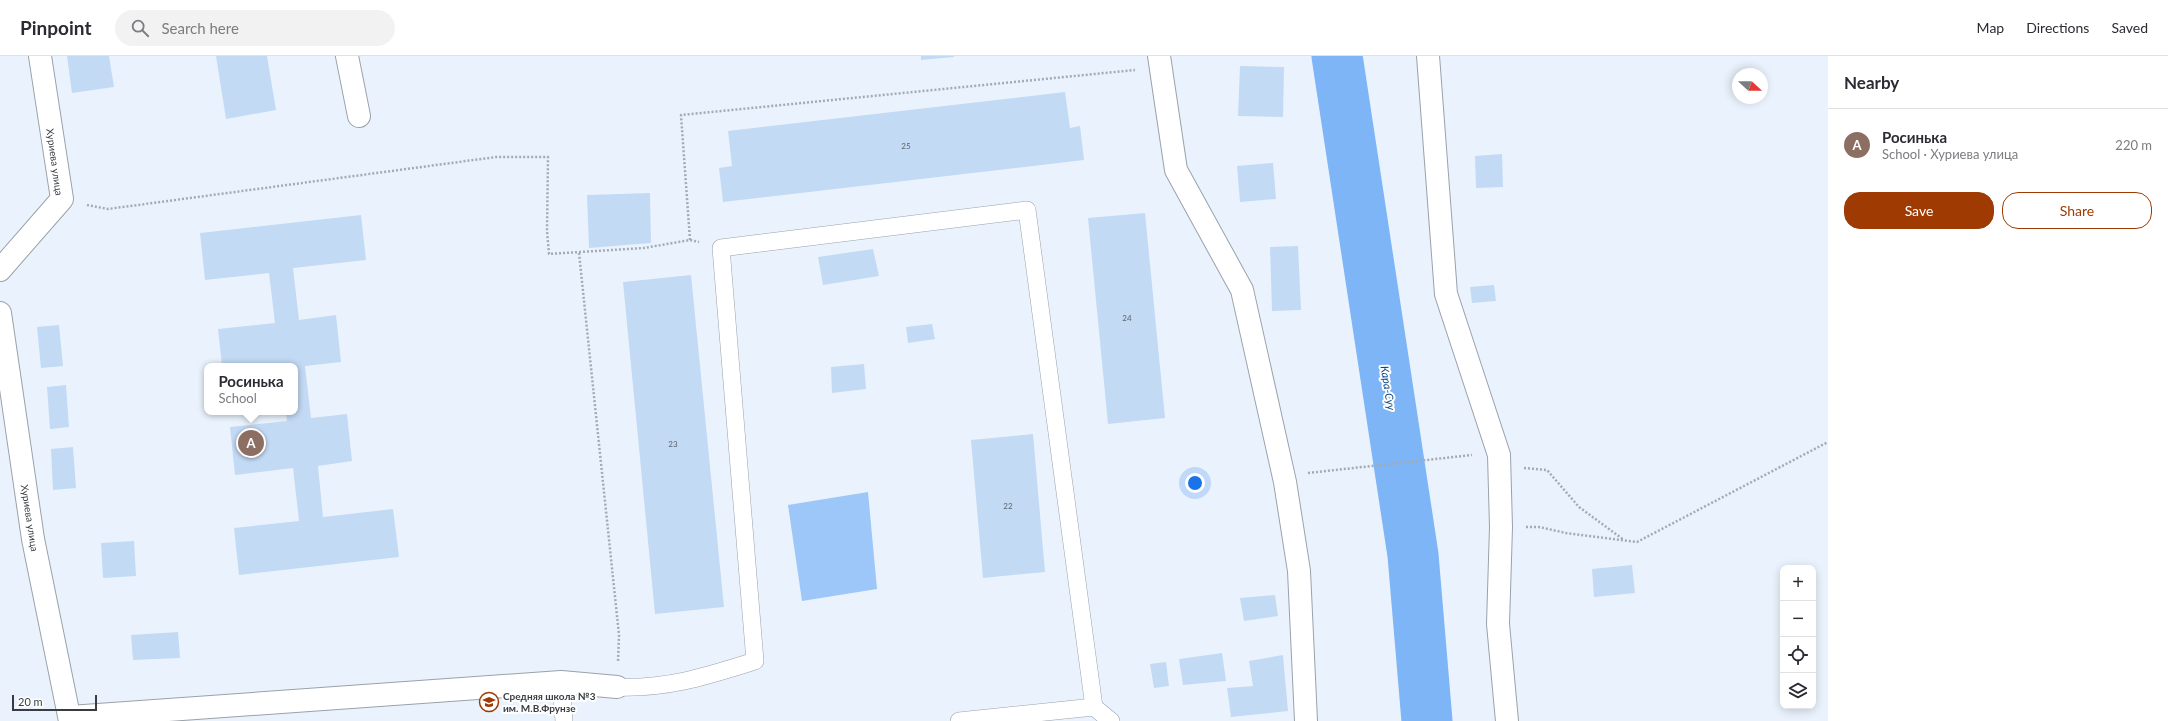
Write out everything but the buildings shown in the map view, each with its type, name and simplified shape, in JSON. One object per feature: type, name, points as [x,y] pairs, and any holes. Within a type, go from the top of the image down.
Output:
[{"type":"street","name":"Хуриева улица","points":[[0,270],[62,199],[40,56]]},
{"type":"street","points":[[347,56],[359,116]]},
{"type":"street","points":[[1428,56],[1446,294],[1499,455],[1501,527],[1498,624],[1507,721]]},
{"type":"street","points":[[1160,62],[1176,170],[1242,290],[1285,482],[1299,571],[1306,721]]},
{"type":"street","name":"Хуриева улица","points":[[0,313],[33,540],[70,719]]},
{"type":"street","points":[[70,719],[561,682],[617,687]]},
{"type":"lane","points":[[617,687],[641,688],[694,681],[755,661],[721,248],[1027,210],[1094,708]]},
{"type":"lane","points":[[561,682],[564,721]]},
{"type":"lane","points":[[959,721],[1094,708],[1111,721]]},
{"type":"path","points":[[690,240],[681,115],[1160,62]]},
{"type":"path","points":[[62,199],[108,209],[496,157],[548,157],[549,254],[644,248],[690,240],[721,248]]},
{"type":"path","points":[[580,253],[619,635],[617,687]]},
{"type":"path","points":[[1501,527],[1539,527],[1566,533],[1637,542],[1828,442]]},
{"type":"path","points":[[1499,455],[1525,468],[1547,470],[1579,507],[1624,540]]},
{"type":"path","points":[[1285,482],[1308,473],[1450,456]]},
{"type":"shaded area","points":[[868,492],[877,589],[802,601],[788,505]]},
{"type":"waterway","name":"Кара-Суу","points":[[1337,56],[1413,555],[1427,721]]},
{"type":"place","name":"Росинька","points":[[251,443]]},
{"type":"place","name":"Средняя школа №3 им. М.В.Фрунзе","points":[[489,702]]}]
